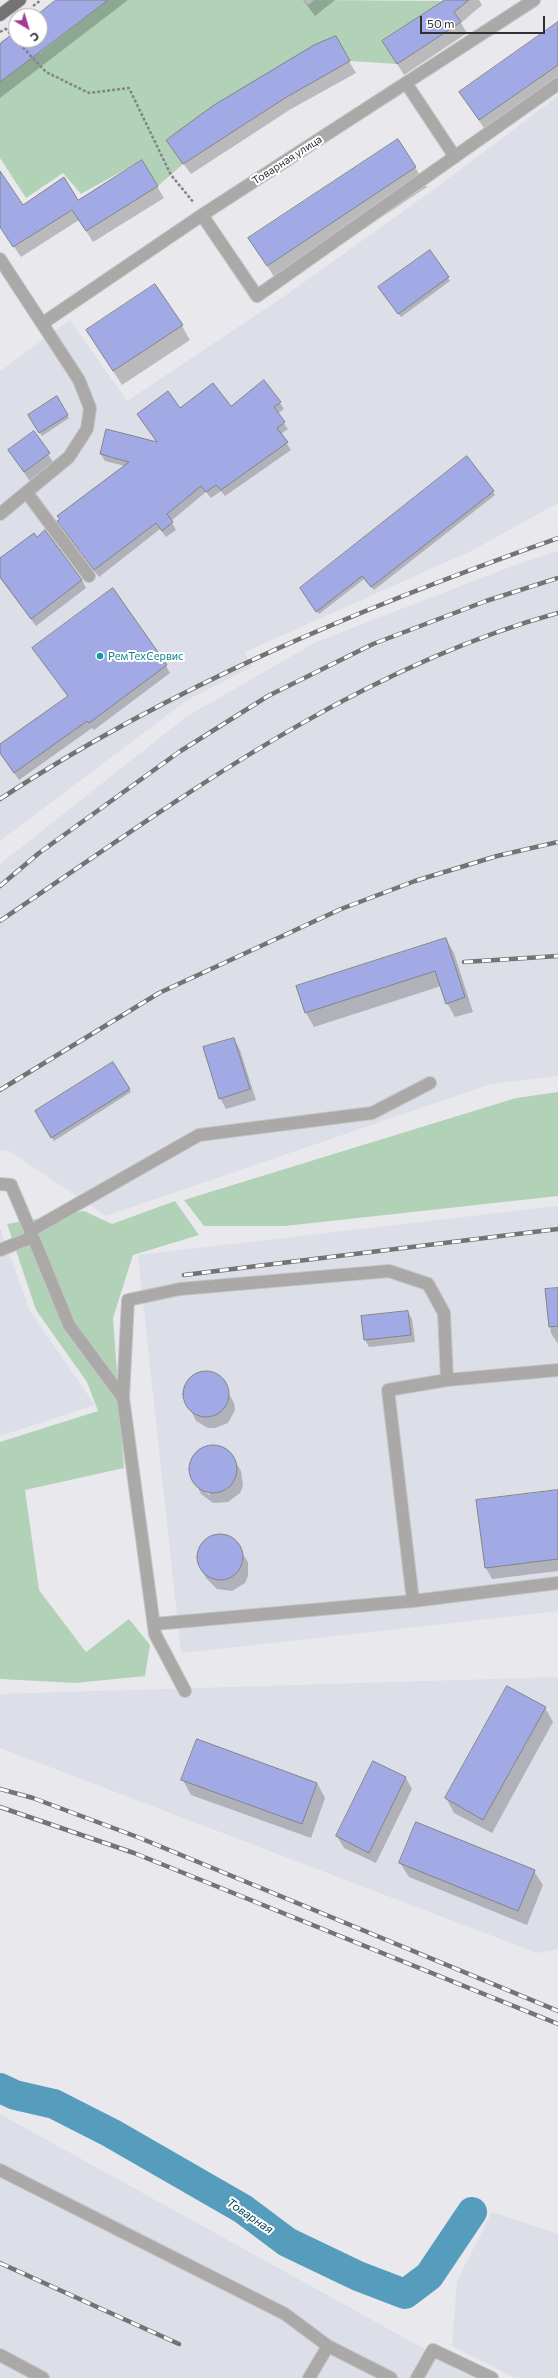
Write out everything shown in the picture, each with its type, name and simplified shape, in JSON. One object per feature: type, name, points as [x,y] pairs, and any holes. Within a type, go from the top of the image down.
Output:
[{"type":"main road","points":[[0,15],[20,0]]},
{"type":"street","name":"Товарная улица","points":[[43,323],[202,215],[406,84],[527,2]]},
{"type":"street","points":[[406,84],[455,156]]},
{"type":"street","points":[[202,215],[257,296],[558,84]]},
{"type":"street","points":[[0,259],[79,380],[90,408],[87,429],[69,457],[0,514]]},
{"type":"street","points":[[27,493],[90,576]]},
{"type":"street","points":[[0,1250],[32,1234],[198,1135],[372,1112],[430,1083]]},
{"type":"street","points":[[0,1184],[11,1185],[69,1326],[124,1398]]},
{"type":"street","points":[[185,1690],[155,1634],[124,1398],[128,1300],[180,1288],[389,1271],[428,1284],[444,1314],[447,1380]]},
{"type":"street","points":[[413,1601],[388,1390],[447,1380],[558,1370]]},
{"type":"street","points":[[154,1624],[413,1601],[558,1583]]},
{"type":"street","points":[[0,2170],[284,2314],[328,2346],[391,2378]]},
{"type":"street","points":[[309,2378],[328,2346]]},
{"type":"street","points":[[417,2378],[433,2350],[492,2378]]},
{"type":"street","points":[[0,2355],[43,2378]]},
{"type":"path","points":[[5,28],[8,31]]},
{"type":"path","points":[[24,48],[46,72],[89,93],[129,88],[171,175],[194,204]]},
{"type":"shaded area","points":[[558,96],[558,503],[473,550],[245,652],[252,667],[187,700],[0,841],[0,371],[70,320],[127,401],[283,297],[437,187]]},
{"type":"shaded area","points":[[558,551],[558,1076],[491,1084],[106,1216],[9,1151],[0,1150],[0,864],[186,717],[316,642],[515,565]]},
{"type":"shaded area","points":[[558,1206],[558,1611],[181,1653],[138,1255]]},
{"type":"shaded area","points":[[0,1228],[30,1311],[95,1405],[0,1436]]},
{"type":"shaded area","points":[[558,1677],[558,1949],[537,1953],[0,1748],[0,1694]]},
{"type":"shaded area","points":[[0,2114],[477,2378],[0,2378]]},
{"type":"shaded area","points":[[492,2212],[558,2234],[558,2378],[515,2378],[452,2346],[457,2281]]},
{"type":"green space","points":[[108,0],[304,0],[308,5],[314,0],[444,1],[382,41],[397,64],[350,61],[335,37],[166,139],[183,164],[158,186],[142,160],[81,194],[63,173],[26,198],[0,158],[0,82],[20,67],[0,42],[8,36],[8,48],[36,48],[40,53]]},
{"type":"green space","points":[[558,1092],[558,1196],[285,1226],[204,1226],[184,1200],[516,1098]]},
{"type":"green space","points":[[175,1201],[199,1235],[133,1255],[113,1318],[124,1468],[25,1490],[39,1590],[86,1652],[129,1619],[150,1645],[145,1676],[75,1683],[0,1679],[0,1442],[98,1411],[87,1382],[36,1310],[7,1224],[84,1211],[112,1224]]},
{"type":"building","points":[[56,0],[108,0],[48,46],[48,8],[46,8]]},
{"type":"building","points":[[445,0],[469,0],[454,12],[461,22],[397,64],[382,41]]},
{"type":"building","points":[[558,22],[558,65],[479,120],[459,92]]},
{"type":"building","points":[[336,36],[350,61],[285,98],[183,164],[166,140],[214,105],[314,45]]},
{"type":"building","points":[[8,38],[8,48],[45,48],[0,82],[0,44]]},
{"type":"building","points":[[398,139],[416,167],[267,266],[248,238]]},
{"type":"building","points":[[142,160],[158,186],[86,231],[72,210],[13,247],[0,227],[0,171],[23,205],[64,177],[78,200]]},
{"type":"building","points":[[430,250],[449,277],[398,314],[378,287]]},
{"type":"building","points":[[155,284],[183,325],[113,371],[86,330]]},
{"type":"building","points":[[264,380],[281,402],[274,407],[285,422],[277,428],[288,442],[221,490],[216,485],[206,492],[201,486],[167,514],[173,522],[162,531],[156,523],[94,570],[57,521],[60,519],[57,516],[129,462],[100,454],[106,429],[157,442],[137,414],[168,391],[180,408],[213,383],[231,406]]},
{"type":"building","points":[[57,396],[68,415],[39,433],[28,415]]},
{"type":"building","points":[[34,431],[50,453],[24,472],[8,450]]},
{"type":"building","points":[[467,456],[494,491],[371,587],[362,576],[316,612],[300,588]]},
{"type":"building","points":[[45,530],[82,580],[31,619],[0,577],[0,558],[34,533],[37,537]]},
{"type":"building","name":"РемТехСервис","points":[[113,588],[167,665],[89,723],[87,721],[14,773],[0,753],[0,744],[68,696],[32,648]]},
{"type":"building","points":[[446,938],[465,997],[446,1004],[435,971],[305,1013],[296,986]]},
{"type":"building","points":[[234,1038],[250,1089],[219,1099],[203,1047]]},
{"type":"building","points":[[113,1062],[130,1089],[51,1138],[35,1111]]},
{"type":"building","points":[[558,1288],[558,1326],[549,1327],[545,1289]]},
{"type":"building","points":[[408,1311],[411,1335],[364,1340],[361,1316]]},
{"type":"building","points":[[206,1371],[219,1375],[225,1381],[229,1394],[225,1407],[219,1413],[206,1417],[193,1413],[187,1407],[183,1394],[187,1381],[193,1375]]},
{"type":"building","points":[[208,1445],[218,1445],[230,1452],[237,1464],[237,1474],[230,1486],[218,1493],[208,1493],[200,1489],[193,1482],[189,1474],[189,1464],[193,1456],[200,1449]]},
{"type":"building","points":[[558,1490],[558,1559],[485,1568],[476,1500]]},
{"type":"building","points":[[225,1534],[229,1535],[239,1544],[242,1548],[242,1566],[233,1576],[225,1580],[215,1580],[207,1576],[198,1566],[197,1552],[201,1544],[211,1535]]},
{"type":"building","points":[[507,1686],[546,1707],[483,1820],[445,1798]]},
{"type":"building","points":[[197,1739],[317,1783],[302,1824],[181,1780]]},
{"type":"building","points":[[373,1761],[406,1777],[369,1853],[336,1836]]},
{"type":"building","points":[[416,1822],[535,1870],[518,1911],[399,1863]]},
{"type":"waterway","name":"Товарная","points":[[0,2088],[15,2095],[54,2104],[111,2133],[243,2209],[287,2242],[358,2276],[405,2294],[429,2276],[472,2212]]},
{"type":"railway","points":[[0,799],[66,758],[133,720],[201,685],[271,652],[341,621],[413,592],[558,538]]},
{"type":"railway","points":[[0,886],[39,853],[179,752],[268,696],[373,644],[486,601],[558,578]]},
{"type":"railway","points":[[0,921],[199,786],[267,744],[337,704],[408,668],[482,638],[558,613]]},
{"type":"railway","points":[[0,1090],[159,993],[341,909],[415,881],[497,856],[558,842]]},
{"type":"railway","points":[[464,962],[558,956]]},
{"type":"railway","points":[[184,1275],[558,1229]]},
{"type":"railway","points":[[0,1789],[33,1798],[140,1838],[558,2011]]},
{"type":"railway","points":[[0,1807],[134,1853],[558,2024]]},
{"type":"railway","points":[[0,2263],[179,2344]]},
{"type":"place","name":"РемТехСервис","points":[[100,656]]}]
